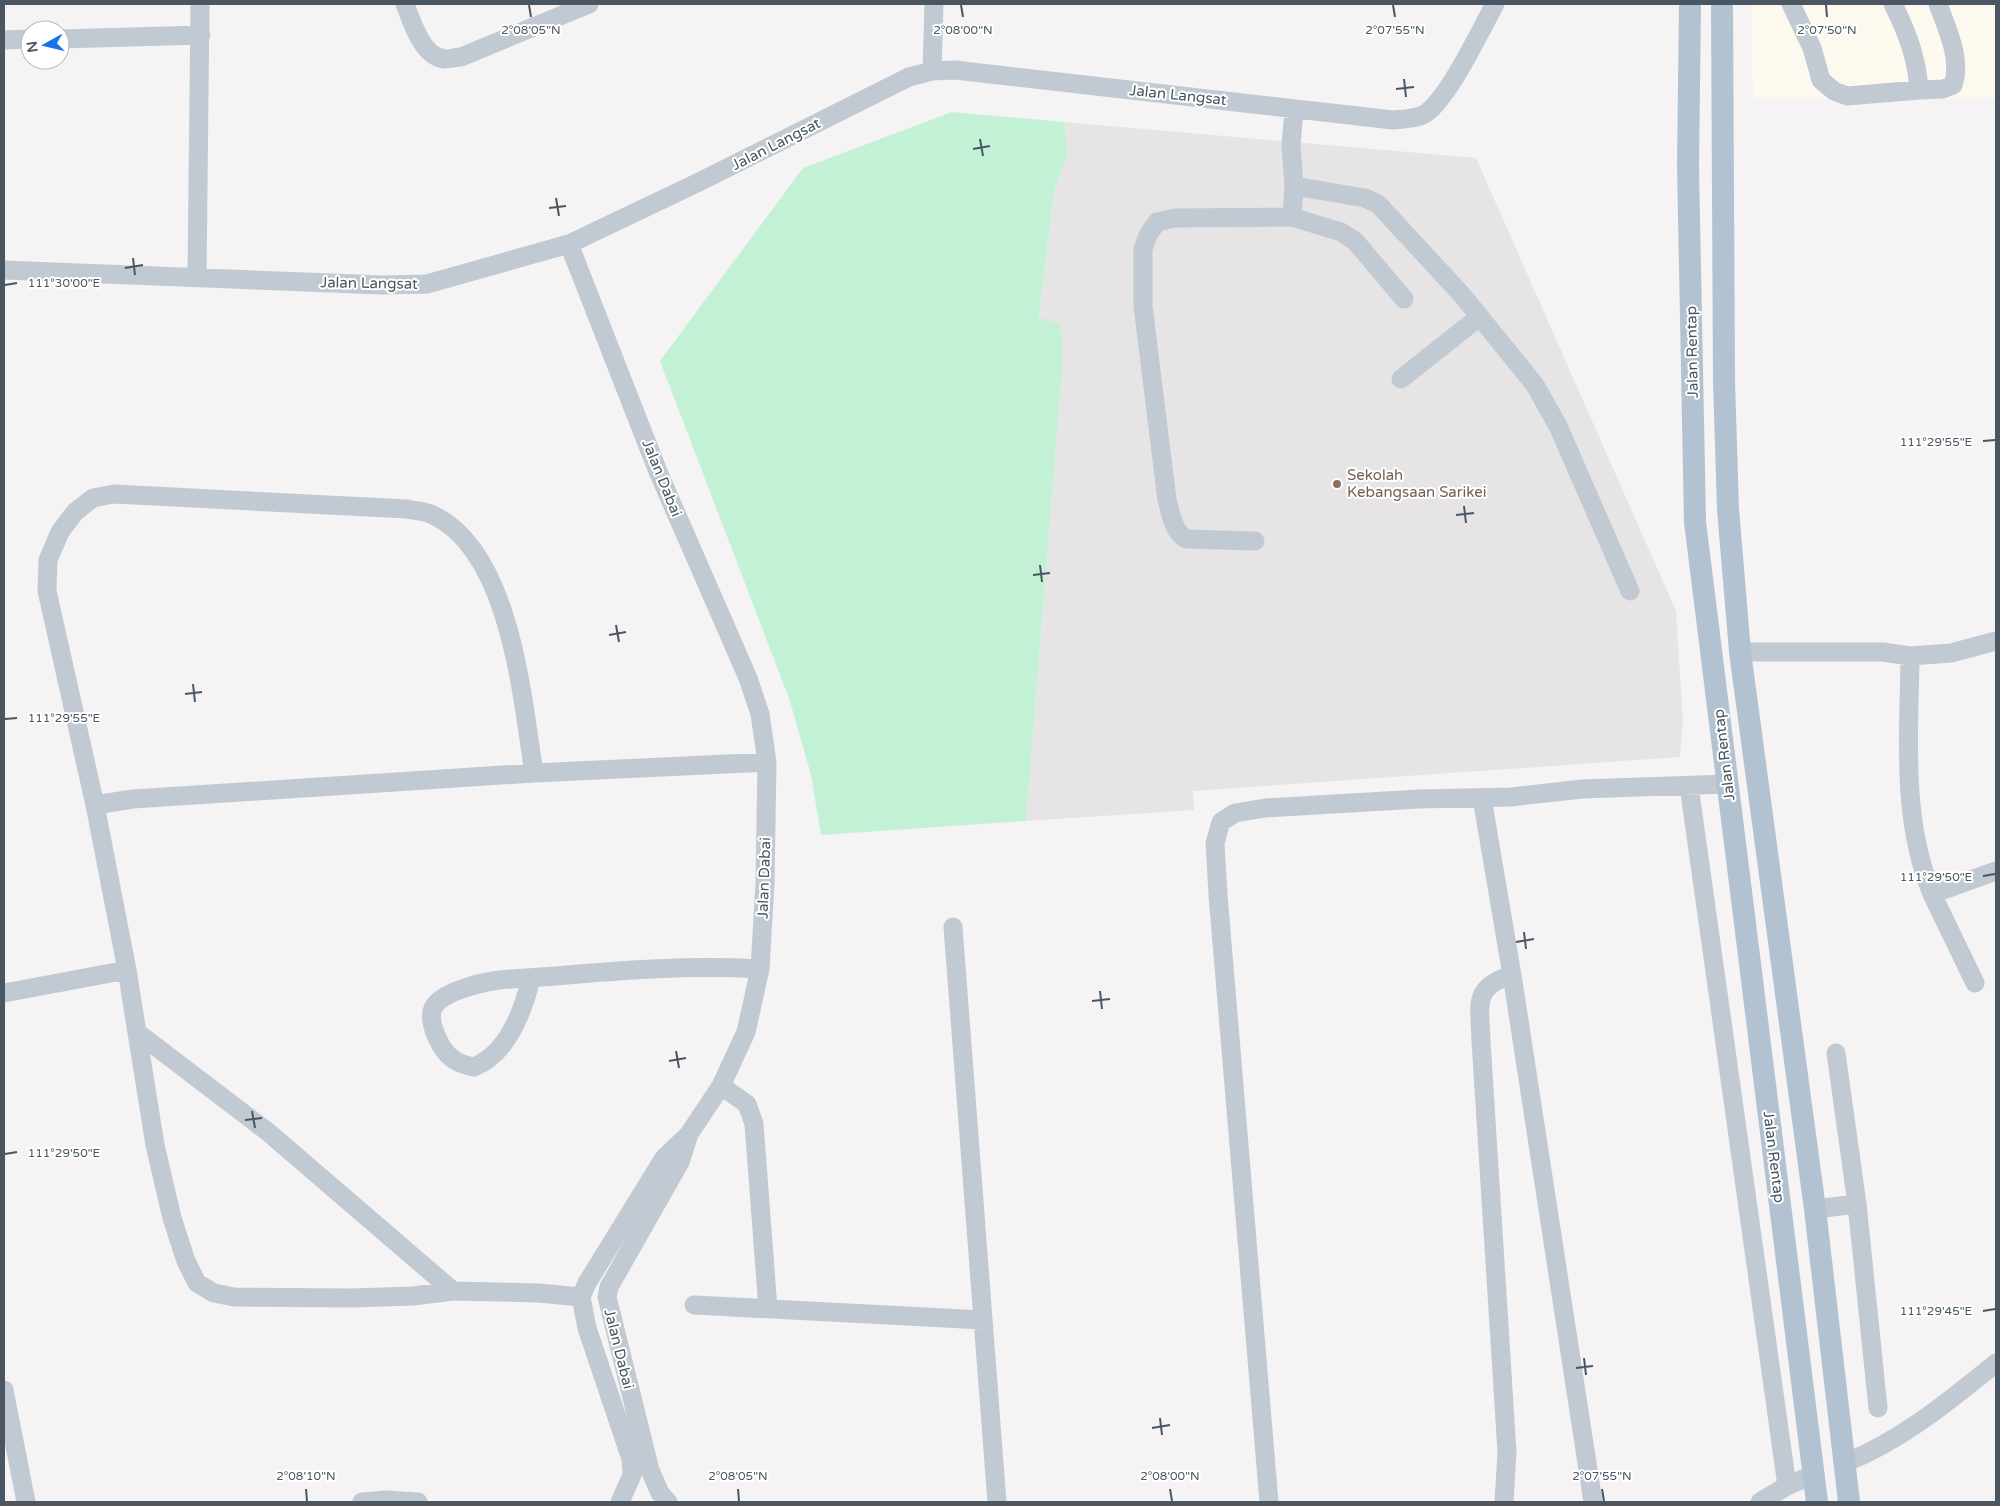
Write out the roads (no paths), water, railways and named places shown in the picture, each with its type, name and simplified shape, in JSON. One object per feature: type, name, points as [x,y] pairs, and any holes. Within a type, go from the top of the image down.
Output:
[{"type":"main road","name":"Jalan Rentap","points":[[1690,4],[1688,166],[1695,522],[1817,1502]]},
{"type":"main road","name":"Jalan Rentap","points":[[1722,4],[1724,381],[1728,509],[1740,652],[1815,1209],[1846,1463],[1849,1502]]},
{"type":"street","points":[[197,277],[200,4]]},
{"type":"street","points":[[405,4],[414,27],[428,51],[444,59],[461,57],[589,4]]},
{"type":"street","points":[[932,70],[934,4]]},
{"type":"street","name":"Jalan Langsat","points":[[4,270],[382,285],[426,284],[569,244],[691,186],[909,77],[932,70],[965,71],[1392,120],[1411,119],[1425,114],[1438,102],[1455,77],[1495,4]]},
{"type":"street","points":[[1791,4],[1812,48],[1821,80],[1834,91],[1847,96],[1943,89],[1953,85],[1956,76],[1956,63],[1949,34],[1938,4]]},
{"type":"street","points":[[1893,4],[1907,33],[1918,64],[1919,90]]},
{"type":"street","points":[[70,38],[201,35]]},
{"type":"street","points":[[4,40],[20,39]]},
{"type":"street","points":[[1292,217],[1294,186],[1291,146],[1294,108]]},
{"type":"street","points":[[1294,186],[1365,198],[1378,204],[1449,280],[1535,384],[1558,426],[1630,591]]},
{"type":"street","points":[[1255,541],[1186,539],[1178,534],[1175,526],[1167,500],[1144,316],[1142,249],[1156,222],[1176,218],[1292,217],[1342,232],[1355,240],[1404,299]]},
{"type":"street","name":"Jalan Dabai","points":[[569,244],[659,474],[748,678],[760,714],[767,762],[765,883],[760,969],[746,1032],[721,1086],[689,1134],[680,1162],[609,1287],[607,1297],[650,1470],[660,1493],[668,1502]]},
{"type":"street","points":[[1401,379],[1479,317]]},
{"type":"street","points":[[534,773],[514,646],[499,602],[479,557],[459,533],[432,514],[407,509],[114,494],[93,498],[75,512],[60,532],[48,560],[47,591],[95,805],[127,970],[155,1145],[170,1209],[186,1262],[197,1283],[214,1293],[234,1297],[352,1298],[413,1296],[453,1291],[539,1293],[581,1297]]},
{"type":"street","points":[[1740,652],[1883,652],[1910,656],[1951,654],[1996,641]]},
{"type":"street","points":[[1910,656],[1908,786],[1914,830],[1922,869],[1975,983]]},
{"type":"street","points":[[95,805],[134,799],[534,773],[767,762]]},
{"type":"street","points":[[1269,1502],[1214,843],[1220,822],[1235,813],[1265,808],[1419,799],[1482,798],[1582,790],[1727,784]]},
{"type":"street","points":[[1689,786],[1787,1486]]},
{"type":"street","points":[[1482,798],[1512,975],[1593,1502]]},
{"type":"street","points":[[1932,894],[1996,871]]},
{"type":"street","points":[[953,927],[997,1502]]},
{"type":"street","points":[[531,978],[517,1020],[509,1034],[491,1056],[474,1067],[451,1058],[443,1048],[432,1021],[434,1008],[445,996],[463,988],[511,977],[531,978],[653,968],[705,966],[760,969]]},
{"type":"street","points":[[4,993],[127,970]]},
{"type":"street","points":[[1504,1502],[1507,1452],[1480,1006],[1483,992],[1489,984],[1512,975]]},
{"type":"street","points":[[138,1034],[268,1132],[453,1291]]},
{"type":"street","points":[[1836,1053],[1857,1204],[1878,1408]]},
{"type":"street","points":[[721,1086],[747,1104],[754,1124],[768,1309]]},
{"type":"street","points":[[620,1502],[632,1475],[631,1459],[587,1328],[581,1297],[587,1283],[664,1158],[689,1134]]},
{"type":"street","points":[[1815,1209],[1857,1204]]},
{"type":"street","points":[[694,1305],[983,1320]]},
{"type":"street","points":[[1846,1463],[1886,1445],[1922,1422],[1996,1363]]},
{"type":"street","points":[[4,1390],[26,1502]]},
{"type":"street","points":[[1760,1502],[1787,1486],[1815,1474]]},
{"type":"street","points":[[362,1502],[386,1500],[418,1502]]},
{"type":"place","name":"Sekolah Kebangsaan Sarikei","points":[[1337,484]]}]
